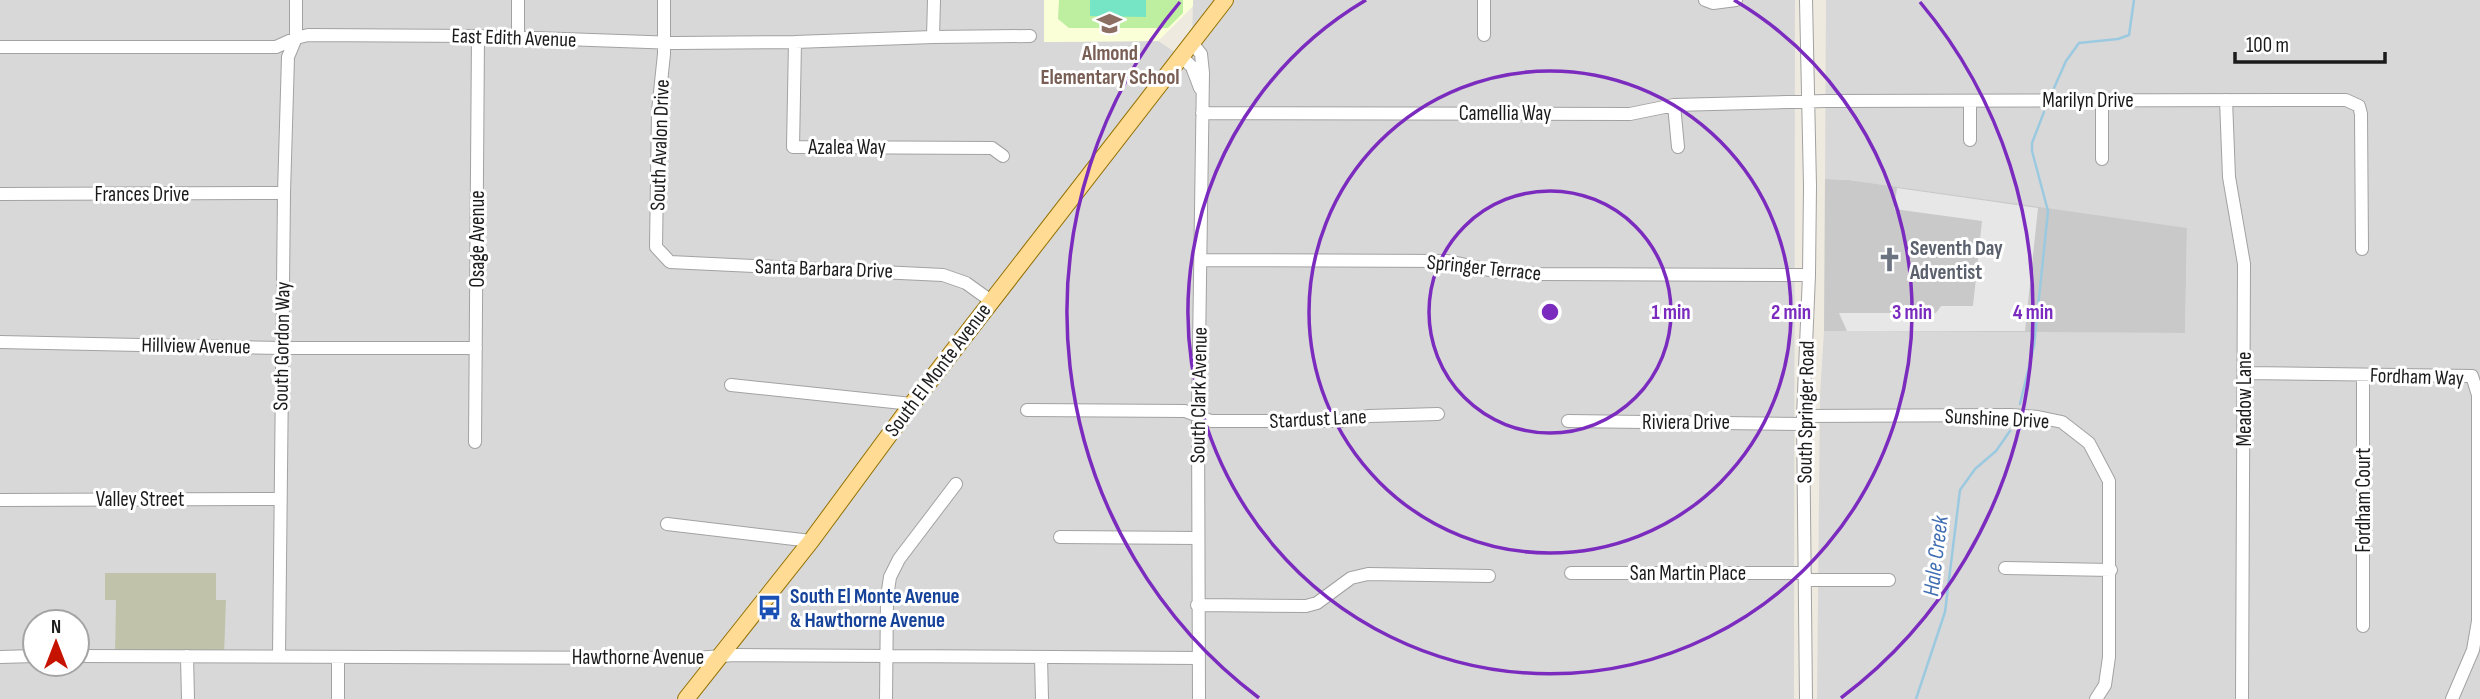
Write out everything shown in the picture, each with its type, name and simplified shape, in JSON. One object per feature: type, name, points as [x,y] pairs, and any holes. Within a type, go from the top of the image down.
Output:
[{"type":"main road","name":"South El Monte Avenue","points":[[685,699],[811,541],[912,404],[1225,0]]},
{"type":"street","name":"South Gordon Way","points":[[279,656],[284,194],[288,57],[296,38],[296,0]]},
{"type":"street","points":[[518,0],[518,37]]},
{"type":"street","name":"South Avalon Drive","points":[[656,247],[658,111],[664,43],[664,0]]},
{"type":"street","points":[[933,37],[934,0]]},
{"type":"street","points":[[1484,0],[1484,35]]},
{"type":"street","points":[[1705,0],[1713,3],[1736,0]]},
{"type":"street","name":"South Springer Road","points":[[1806,0],[1809,275],[1803,420],[1806,699]]},
{"type":"street","name":"East Edith Avenue","points":[[0,47],[276,47],[308,36],[478,36],[664,43],[1030,36]]},
{"type":"street","name":"Osage Avenue","points":[[475,442],[478,36]]},
{"type":"street","name":"Azalea Way","points":[[794,42],[793,147],[992,148],[1003,156]]},
{"type":"street","name":"South Clark Avenue","points":[[1192,43],[1201,54],[1202,91],[1197,606],[1199,699]]},
{"type":"street","name":"South Clark Avenue","points":[[1181,56],[1192,67],[1202,91]]},
{"type":"street","points":[[2102,100],[2102,159]]},
{"type":"street","name":"Meadow Lane","points":[[2226,100],[2229,177],[2244,264],[2242,699]]},
{"type":"street","name":"Marilyn Drive","points":[[1807,102],[2346,100],[2359,106],[2361,114],[2362,249]]},
{"type":"street","points":[[1970,101],[1970,140]]},
{"type":"street","name":"Camellia Way","points":[[1202,113],[1630,114],[1674,105],[1807,102]]},
{"type":"street","points":[[1674,105],[1678,147]]},
{"type":"street","name":"Frances Drive","points":[[0,194],[284,194]]},
{"type":"street","name":"Santa Barbara Drive","points":[[656,247],[670,262],[943,275],[966,283],[991,301]]},
{"type":"street","name":"Springer Terrace","points":[[1201,260],[1448,261],[1498,272],[1540,274],[1809,275]]},
{"type":"street","name":"Hillview Avenue","points":[[0,342],[282,348],[476,348]]},
{"type":"street","name":"Fordham Way","points":[[2244,373],[2472,376],[2478,395],[2478,621],[2473,650],[2452,699]]},
{"type":"street","name":"Fordham Court","points":[[2362,375],[2363,626]]},
{"type":"street","points":[[732,385],[912,404]]},
{"type":"street","name":"Stardust Lane","points":[[1027,410],[1185,411],[1211,422],[1340,421],[1369,416],[1438,414]]},
{"type":"street","name":"Sunshine Drive","points":[[1803,420],[2011,415],[2038,417],[2062,422],[2089,443],[2109,481],[2109,657],[2105,685],[2096,699]]},
{"type":"street","name":"Riviera Drive","points":[[1568,421],[1803,420]]},
{"type":"street","points":[[886,699],[887,597],[890,577],[899,559],[956,484]]},
{"type":"street","name":"Valley Street","points":[[0,499],[281,499]]},
{"type":"street","points":[[667,524],[811,541]]},
{"type":"street","points":[[1060,537],[1198,538]]},
{"type":"street","points":[[2005,568],[2111,570]]},
{"type":"street","name":"San Martin Place","points":[[1571,573],[1805,576],[1889,580]]},
{"type":"street","points":[[1197,606],[1306,606],[1317,603],[1351,578],[1367,574],[1489,576]]},
{"type":"street","name":"Hawthorne Avenue","points":[[91,656],[734,655],[1199,658]]},
{"type":"street","points":[[0,657],[21,656]]},
{"type":"street","points":[[187,656],[188,699]]},
{"type":"street","points":[[338,657],[338,699]]},
{"type":"street","points":[[1041,657],[1042,699]]},
{"type":"shaded area","points":[[0,0],[1044,0],[1044,42],[1158,41],[1181,56],[1192,43],[1193,0],[1795,0],[1794,699],[0,699],[0,660],[21,659],[21,678],[91,678],[91,608],[21,608],[21,651],[0,650]],"holes":[[[116,600],[225,600],[116,656]]]},
{"type":"shaded area","name":"Almond Elementary School","points":[[1044,0],[1193,0],[1193,6],[1158,41],[1044,42]]},
{"type":"shaded area","points":[[1826,0],[2480,0],[2480,699],[1817,699],[1820,396],[1824,331],[2185,333],[2187,229],[1849,180],[1825,179]]},
{"type":"shaded area","points":[[1825,179],[1849,180],[2187,228],[2185,333],[1824,331]]},
{"type":"shaded area","points":[[1897,188],[2038,208],[2025,331],[1847,331],[1839,313],[1936,313],[1941,306],[1973,306],[1982,221],[1894,209]]},
{"type":"shaded area","points":[[105,573],[216,573],[216,600],[226,600],[224,656],[115,656],[116,600],[105,600]]},
{"type":"green space","points":[[1059,0],[1183,0],[1183,13],[1168,28],[1069,28],[1058,19]]},
{"type":"green space","points":[[1090,0],[1146,0],[1146,17],[1090,16]]},
{"type":"waterway","name":"Hale Creek","points":[[2054,88],[2066,61],[2079,43],[2118,39],[2129,35],[2134,0]]},
{"type":"waterway","name":"Hale Creek","points":[[2020,404],[2034,346],[2048,211],[2032,151],[2032,143],[2044,112]]},
{"type":"waterway","name":"Hale Creek","points":[[1916,699],[1945,612],[1960,490],[1975,469],[1996,451],[2010,431]]},
{"type":"place","name":"Almond Elementary School","points":[[1110,24]]},
{"type":"place","name":"Seventh Day Adventist","points":[[1890,260]]},
{"type":"place","name":"South El Monte Avenue & Hawthorne Avenue","points":[[770,608]]}]
